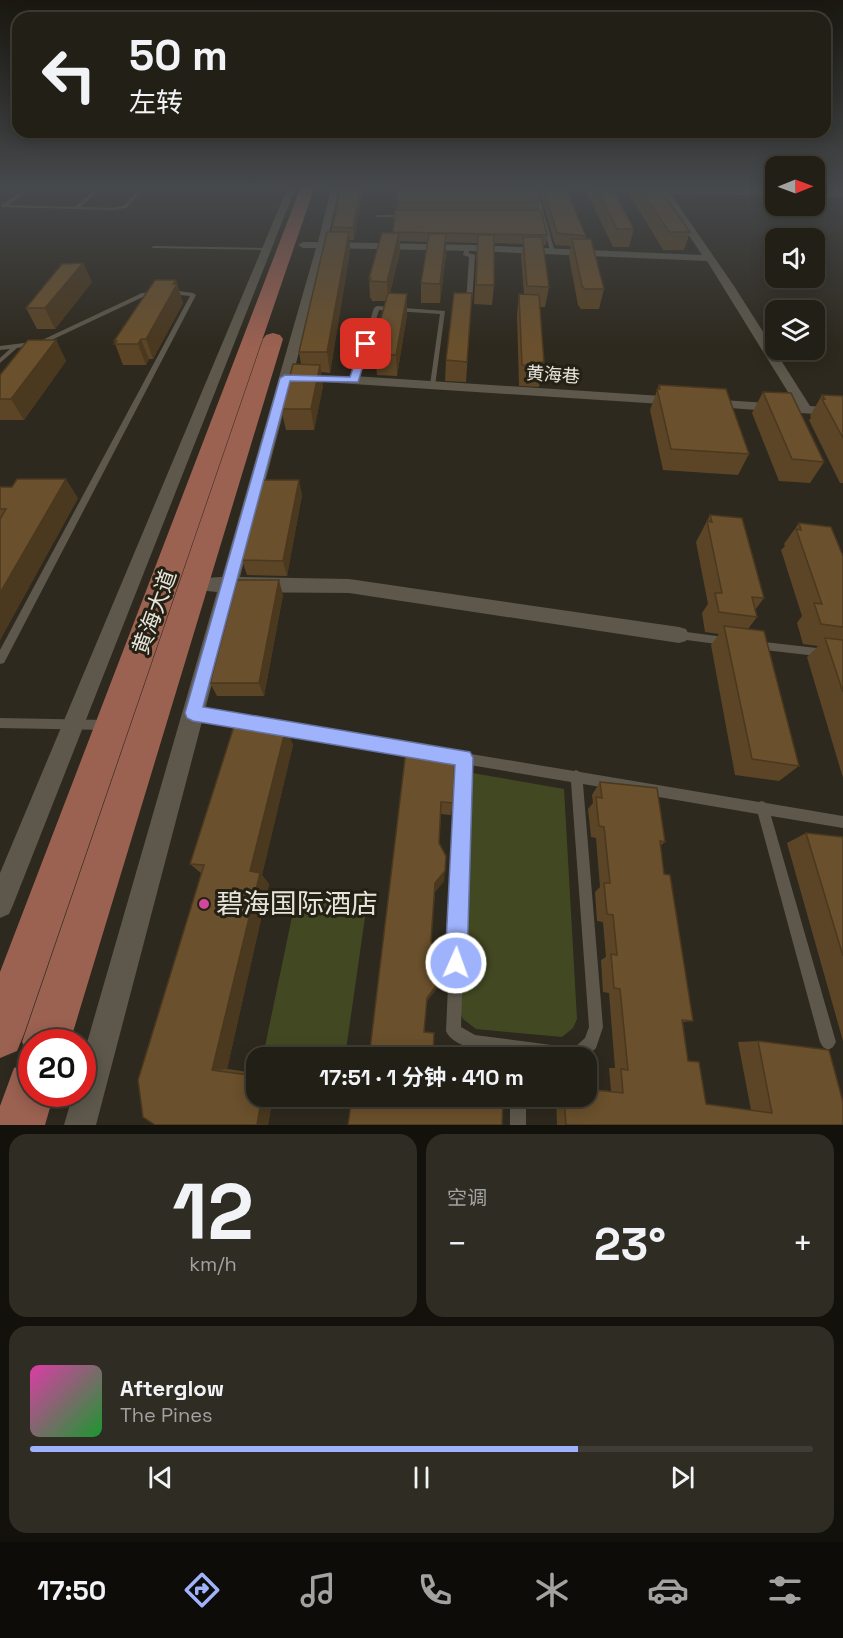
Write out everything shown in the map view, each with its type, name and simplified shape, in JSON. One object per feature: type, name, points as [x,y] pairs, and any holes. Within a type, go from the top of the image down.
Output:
[{"type":"main road","name":"黄海大道","points":[[0,1034],[288,242]]},
{"type":"main road","name":"黄海大道","points":[[50,1029],[194,584],[273,377],[313,242]]},
{"type":"main road","points":[[19,1125],[25,1107]]},
{"type":"street","points":[[0,904],[270,242]]},
{"type":"street","points":[[313,242],[312,245],[467,248],[709,258]]},
{"type":"street","points":[[698,242],[806,410]]},
{"type":"street","points":[[80,1125],[229,584],[273,377]]},
{"type":"street","name":"黄海巷","points":[[273,377],[354,380],[843,412]]},
{"type":"street","points":[[194,584],[349,586],[679,635]]},
{"type":"lane","points":[[550,242],[553,251]]},
{"type":"lane","points":[[154,247],[267,249]]},
{"type":"lane","points":[[467,248],[466,255],[472,255],[469,305]]},
{"type":"lane","points":[[0,348],[37,344],[144,294],[171,292],[193,295],[0,660]]},
{"type":"lane","points":[[354,380],[377,309],[443,312],[433,385]]},
{"type":"lane","points":[[0,361],[16,347]]},
{"type":"lane","points":[[679,635],[737,642]]},
{"type":"lane","points":[[749,644],[843,655]]},
{"type":"lane","points":[[193,713],[843,822]]},
{"type":"lane","points":[[0,723],[113,725]]},
{"type":"lane","points":[[464,758],[453,1031],[473,1042],[493,1047]]},
{"type":"lane","points":[[576,777],[596,1028],[591,1043],[587,1047]]},
{"type":"lane","points":[[762,807],[828,1042]]},
{"type":"lane","points":[[518,1107],[518,1125]]},
{"type":"green space","points":[[472,773],[564,789],[577,1019],[573,1028],[562,1037],[476,1029],[463,1019],[459,1010]]},
{"type":"green space","points":[[298,888],[368,896],[346,1047],[265,1047]]},
{"type":"building","points":[[325,242],[347,242],[327,352],[299,352]]},
{"type":"building","points":[[380,242],[397,242],[387,282],[370,281],[371,278],[369,278]]},
{"type":"building","points":[[428,242],[445,242],[440,284],[421,283]]},
{"type":"building","points":[[478,242],[494,242],[494,285],[476,285]]},
{"type":"building","points":[[523,242],[543,242],[549,287],[527,286]]},
{"type":"building","points":[[573,242],[592,242],[604,289],[585,289],[582,286]]},
{"type":"building","points":[[83,263],[45,308],[26,308],[62,264]]},
{"type":"building","points":[[155,280],[176,280],[173,284],[177,284],[146,339],[141,339],[138,344],[114,344],[117,341],[114,341]]},
{"type":"building","points":[[388,293],[407,294],[396,355],[375,354],[384,322],[380,322]]},
{"type":"building","points":[[454,293],[472,293],[467,362],[446,360]]},
{"type":"building","points":[[519,294],[539,295],[543,366],[522,365]]},
{"type":"building","points":[[28,340],[56,340],[11,399],[0,399],[0,375]]},
{"type":"building","points":[[293,364],[320,365],[311,409],[281,409]]},
{"type":"building","points":[[659,385],[726,389],[749,454],[671,449],[657,389],[660,389]]},
{"type":"building","points":[[763,392],[791,393],[824,462],[792,459]]},
{"type":"building","points":[[822,395],[843,396],[843,438],[822,399],[825,399]]},
{"type":"building","points":[[17,479],[66,479],[0,593],[0,519],[6,509],[0,509],[0,487],[12,487]]},
{"type":"building","points":[[262,480],[299,480],[283,561],[242,560]]},
{"type":"building","points":[[710,515],[742,518],[764,598],[752,597],[757,617],[719,612],[715,593],[722,593],[707,521],[712,522]]},
{"type":"building","points":[[799,523],[831,527],[843,556],[843,627],[821,624],[814,603],[822,604],[796,529],[801,530]]},
{"type":"building","points":[[237,580],[279,580],[259,683],[210,683]]},
{"type":"building","points":[[724,626],[764,631],[799,766],[752,759]]},
{"type":"building","points":[[825,638],[843,640],[843,692]]},
{"type":"building","points":[[235,723],[286,728],[250,871],[260,873],[212,1070],[246,1075],[246,1107],[260,1107],[257,1125],[155,1125],[143,1117],[138,1080],[204,865],[190,864]]},
{"type":"building","points":[[406,750],[455,758],[453,803],[441,802],[439,843],[446,856],[445,871],[435,883],[431,941],[439,962],[438,983],[427,998],[424,1032],[434,1033],[433,1047],[370,1047]]},
{"type":"building","points":[[600,782],[657,788],[665,842],[660,841],[664,874],[670,875],[693,1021],[682,1020],[688,1061],[699,1062],[706,1104],[772,1113],[758,1041],[829,1050],[843,1102],[843,1125],[566,1125],[565,1107],[597,1107],[597,1090],[623,1093],[621,1069],[628,1070],[620,989],[614,988],[611,954],[617,955],[613,915],[607,914],[604,883],[610,883],[604,827],[599,826],[596,797],[602,798]]},
{"type":"building","points":[[806,833],[843,837],[843,956]]},
{"type":"building","points":[[350,1107],[503,1107],[502,1125],[348,1125]]},
{"type":"place","name":"碧海国际酒店","points":[[204,904]]},
{"type":"route","points":[[366,344],[354,380],[285,378],[193,713],[464,758],[456,963]]}]
